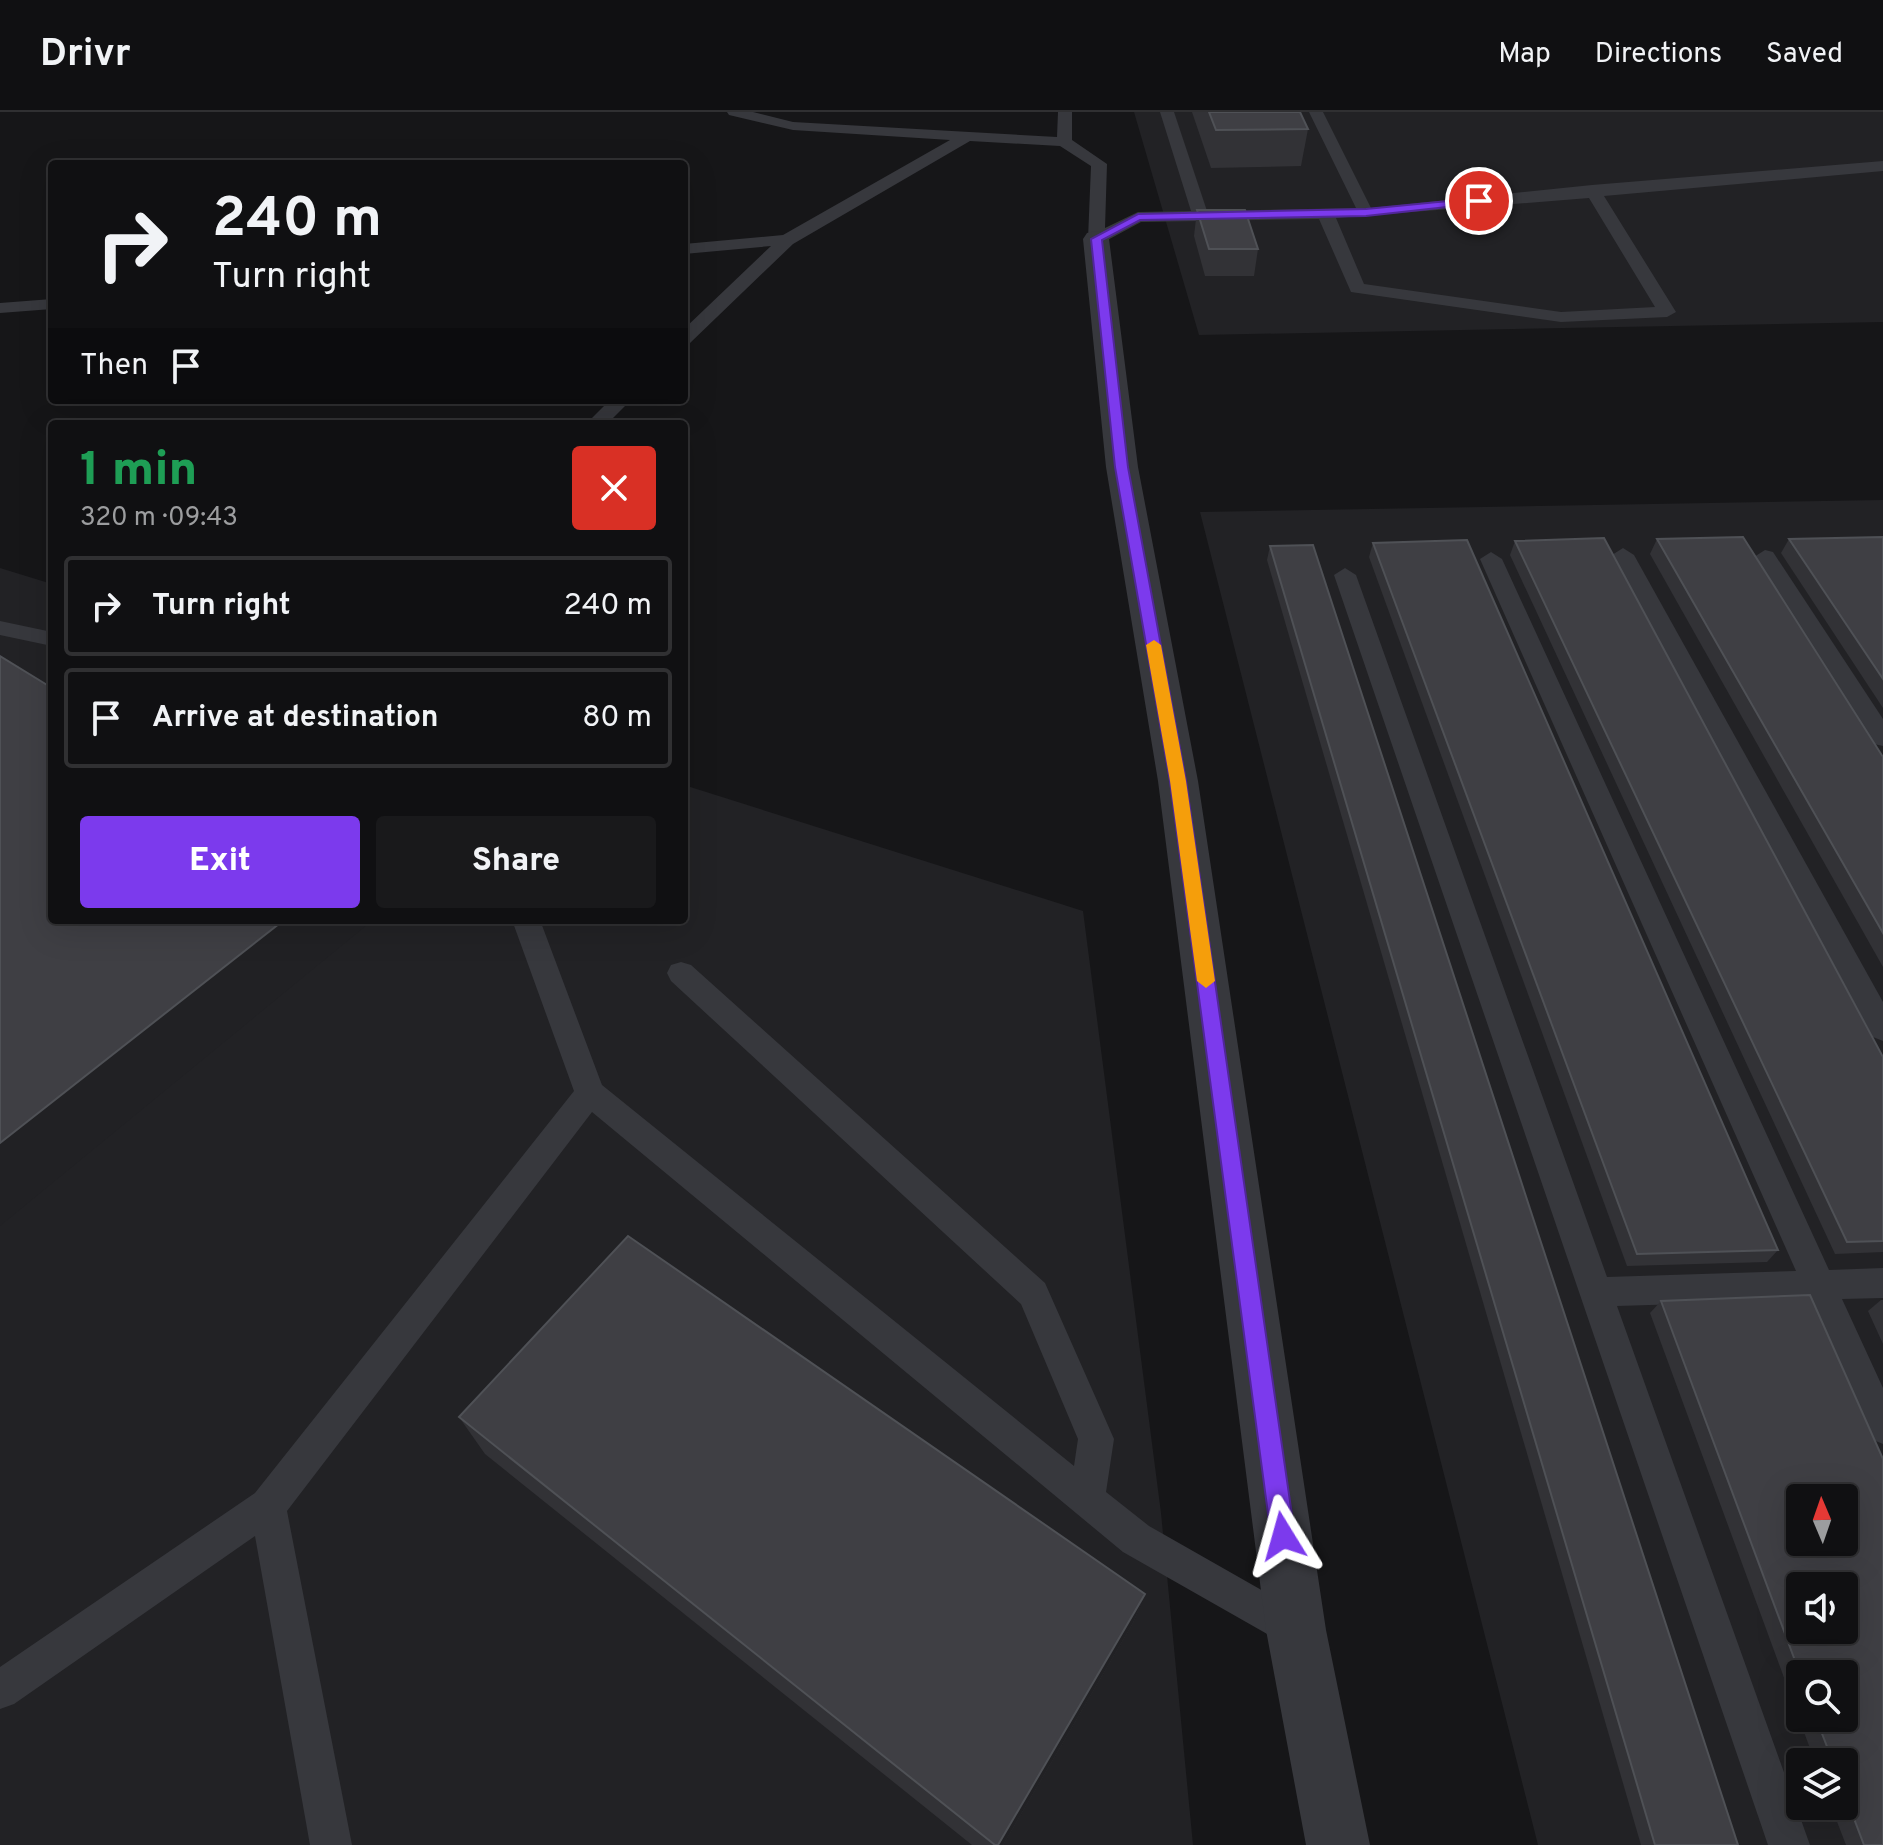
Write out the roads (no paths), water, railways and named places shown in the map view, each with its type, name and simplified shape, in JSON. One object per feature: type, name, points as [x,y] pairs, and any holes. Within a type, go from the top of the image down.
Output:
[{"type":"street","points":[[1096,239],[1122,467],[1178,781],[1296,1630],[1338,1845]]},
{"type":"lane","points":[[734,112],[793,126],[1064,142],[1099,164],[1096,239],[1138,217],[1366,213],[1592,190],[1883,166]]},
{"type":"lane","points":[[1064,142],[1065,112]]},
{"type":"lane","points":[[1167,112],[1200,215]]},
{"type":"lane","points":[[1316,112],[1366,213]]},
{"type":"lane","points":[[688,335],[787,240],[966,137]]},
{"type":"lane","points":[[1325,213],[1357,288],[1561,317],[1667,312],[1592,190]]},
{"type":"lane","points":[[688,249],[787,240]]},
{"type":"lane","points":[[0,308],[48,304]]},
{"type":"lane","points":[[600,420],[617,404]]},
{"type":"lane","points":[[1623,555],[1883,1029]]},
{"type":"lane","points":[[1765,557],[1883,738]]},
{"type":"lane","points":[[1491,559],[1883,1427]]},
{"type":"lane","points":[[1345,575],[1789,1845]]},
{"type":"lane","points":[[0,628],[48,638]]},
{"type":"lane","points":[[527,924],[590,1093],[1136,1539],[1296,1630]]},
{"type":"lane","points":[[681,973],[1033,1294],[1096,1439],[1087,1499]]},
{"type":"lane","points":[[0,1690],[268,1506],[590,1093]]},
{"type":"lane","points":[[1596,1292],[1883,1283]]},
{"type":"lane","points":[[268,1506],[331,1845]]}]
